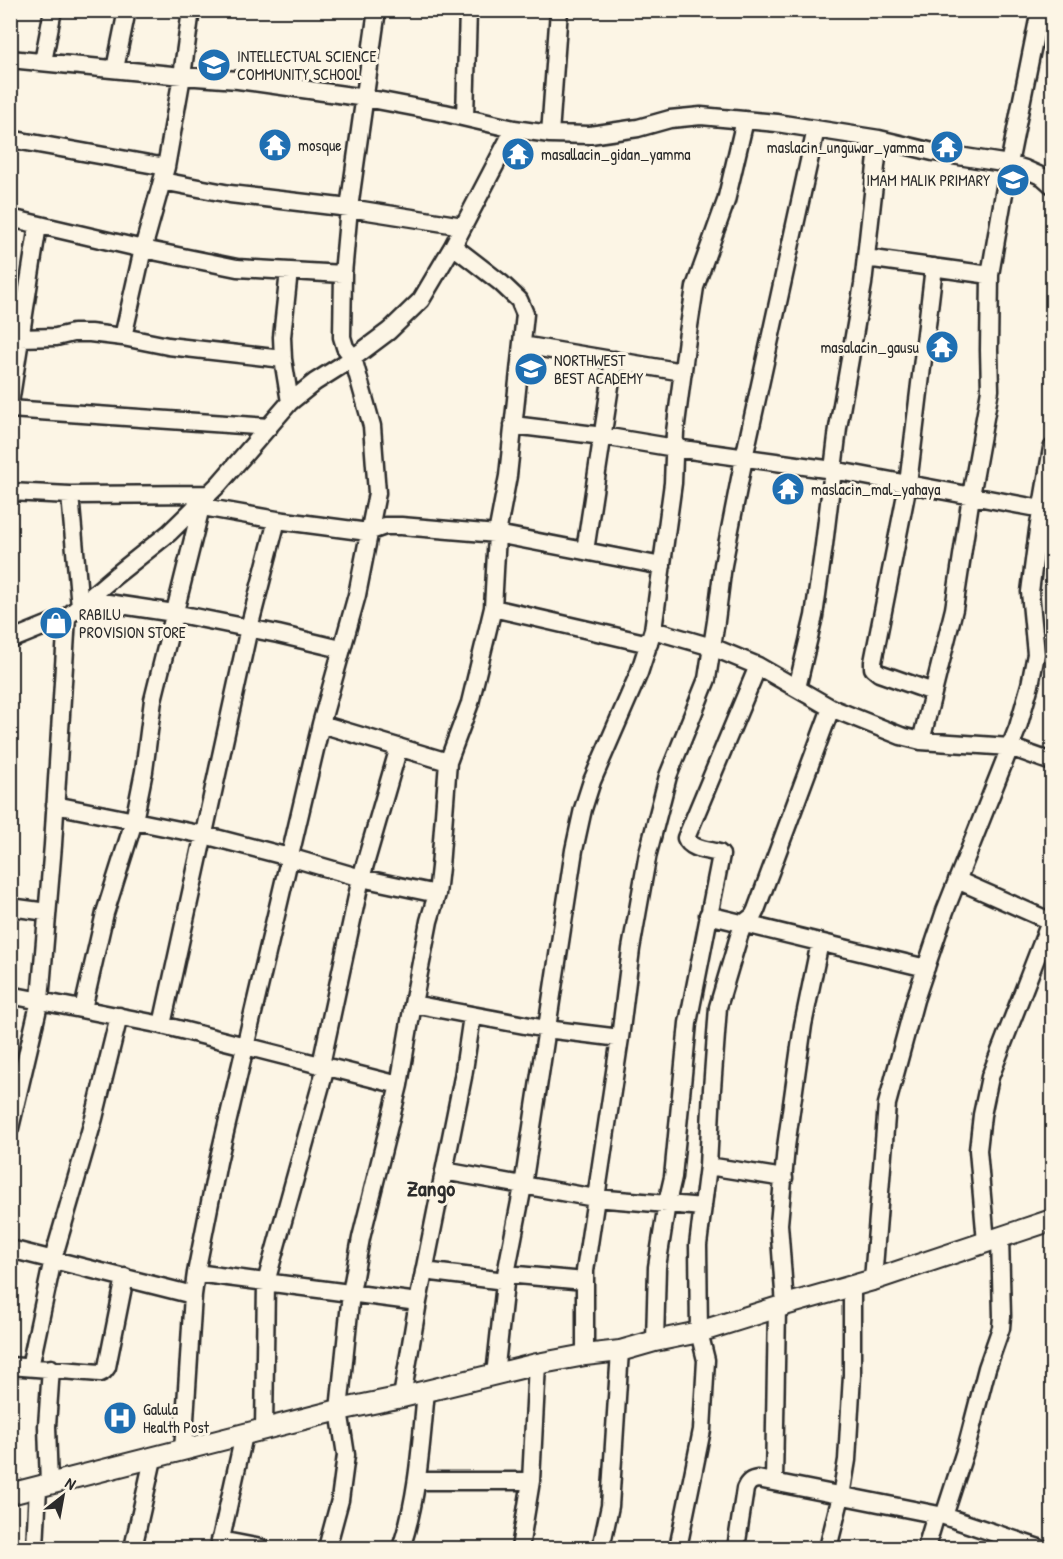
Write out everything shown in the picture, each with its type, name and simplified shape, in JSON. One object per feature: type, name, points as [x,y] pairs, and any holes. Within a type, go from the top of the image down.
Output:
[{"type":"street","points":[[43,62],[53,10]]},
{"type":"street","points":[[115,69],[127,10]]},
{"type":"street","points":[[123,337],[143,249],[164,174],[182,76],[191,10]]},
{"type":"street","points":[[183,1451],[193,1294],[218,1162],[321,724],[357,595],[377,493],[372,426],[353,358],[345,347],[342,337],[343,274],[349,208],[377,10]]},
{"type":"street","points":[[465,117],[468,10]]},
{"type":"street","points":[[550,134],[558,10]]},
{"type":"street","points":[[921,741],[954,609],[990,390],[990,275],[1009,164],[1040,10]]},
{"type":"street","points":[[10,59],[238,80],[366,98],[514,129],[550,134],[590,135],[638,128],[670,119],[701,116],[745,120],[879,139],[933,152],[1009,164],[1043,177],[1053,185]]},
{"type":"street","points":[[495,1375],[505,1278],[523,1186],[574,850],[591,781],[639,673],[651,637],[673,483],[683,372],[695,287],[726,201],[745,120]]},
{"type":"street","points":[[10,640],[78,608],[170,533],[202,503],[290,402],[388,332],[421,300],[453,246],[514,129]]},
{"type":"street","points":[[585,1355],[585,1271],[648,853],[668,776],[707,679],[723,565],[744,458],[816,129]]},
{"type":"street","points":[[10,139],[164,174],[230,194],[349,208],[463,225]]},
{"type":"street","points":[[797,688],[814,616],[837,428],[861,295],[879,139]]},
{"type":"street","points":[[10,218],[237,268],[343,274]]},
{"type":"street","points":[[10,403],[38,225]]},
{"type":"street","points":[[327,1548],[340,1500],[346,1455],[339,1410],[351,1293],[361,1238],[399,1085],[429,921],[437,894],[448,762],[470,703],[493,608],[497,534],[508,477],[525,314],[519,300],[501,283],[453,246]]},
{"type":"street","points":[[866,258],[990,275]]},
{"type":"street","points":[[933,267],[908,484],[873,668],[879,673],[933,692]]},
{"type":"street","points":[[289,271],[282,337],[290,402]]},
{"type":"street","points":[[20,339],[90,333],[168,346],[283,359]]},
{"type":"street","points":[[522,345],[683,372]]},
{"type":"street","points":[[585,551],[614,360]]},
{"type":"street","points":[[10,409],[269,427]]},
{"type":"street","points":[[513,425],[833,470],[1042,509]]},
{"type":"street","points":[[873,1280],[887,1104],[915,1000],[957,880],[1018,728],[1030,685],[1036,654],[1030,592],[1052,452]]},
{"type":"street","points":[[10,492],[202,503],[277,520],[368,532],[385,526],[401,526],[497,534],[662,566]]},
{"type":"street","points":[[10,1128],[15,1087],[40,1000],[55,805],[78,608],[70,495]]},
{"type":"street","points":[[83,1009],[105,913],[134,821],[144,771],[153,700],[202,503]]},
{"type":"street","points":[[162,1026],[249,628],[277,520]]},
{"type":"street","points":[[78,608],[174,613],[341,650]]},
{"type":"street","points":[[493,608],[712,647],[758,666],[831,708],[901,736],[921,741],[1010,747],[1053,762]]},
{"type":"street","points":[[655,1341],[657,1267],[672,1178],[688,1023],[708,915],[722,855],[691,845],[686,838],[758,666]]},
{"type":"street","points":[[678,1548],[702,1430],[706,1360],[699,1332],[698,1245],[708,1166],[718,1007],[744,923],[753,916],[756,910],[831,708]]},
{"type":"street","points":[[321,724],[448,762]]},
{"type":"street","points":[[264,1430],[266,1282],[324,1066],[361,878],[399,747]]},
{"type":"street","points":[[55,805],[204,835],[361,878],[437,894]]},
{"type":"street","points":[[927,1548],[967,1445],[987,1368],[1001,1328],[1002,1316],[993,1239],[978,1150],[982,1115],[990,1077],[1052,920],[957,880]]},
{"type":"street","points":[[10,907],[47,912]]},
{"type":"street","points":[[708,915],[926,968]]},
{"type":"street","points":[[774,1482],[781,1306],[779,1224],[803,1025],[820,942]]},
{"type":"street","points":[[10,995],[162,1026],[399,1085]]},
{"type":"street","points":[[413,1004],[546,1029],[620,1038]]},
{"type":"street","points":[[30,1367],[53,1259],[94,1118],[118,1016]]},
{"type":"street","points":[[402,1398],[418,1302],[463,1077],[471,1016]]},
{"type":"street","points":[[708,1166],[784,1178]]},
{"type":"street","points":[[444,1171],[595,1198],[703,1207]]},
{"type":"street","points":[[10,1494],[339,1410],[402,1398],[537,1364],[620,1351],[699,1332],[873,1280],[1053,1220]]},
{"type":"street","points":[[10,1249],[193,1294]]},
{"type":"street","points":[[424,1271],[505,1278],[585,1281]]},
{"type":"street","points":[[196,1273],[418,1302]]},
{"type":"street","points":[[10,1366],[100,1373],[104,1371],[107,1367],[124,1277]]},
{"type":"street","points":[[828,1548],[847,1460],[852,1375],[852,1286]]},
{"type":"street","points":[[601,1548],[610,1506],[620,1351]]},
{"type":"street","points":[[520,1548],[531,1481],[537,1364]]},
{"type":"street","points":[[35,1548],[44,1485],[51,1368]]},
{"type":"street","points":[[401,1548],[409,1526],[417,1480],[426,1391]]},
{"type":"street","points":[[244,1435],[220,1544],[261,1548]]},
{"type":"street","points":[[133,1548],[153,1459]]},
{"type":"street","points":[[736,1548],[745,1489],[752,1480],[758,1479],[940,1515],[1009,1544],[1039,1548]]},
{"type":"street","points":[[417,1480],[531,1481]]},
{"type":"place","name":"INTELLECTUAL SCIENCE COMMUNITY SCHOOL","points":[[214,65]]},
{"type":"place","name":"mosque","points":[[275,145]]},
{"type":"place","name":"maslacin_unguwar_yamma","points":[[947,147]]},
{"type":"place","name":"masallacin_gidan_yamma","points":[[518,154]]},
{"type":"place","name":"IMAM MALIK PRIMARY","points":[[1013,180]]},
{"type":"place","name":"masalacin_gausu","points":[[942,347]]},
{"type":"place","name":"NORTHWEST BEST ACADEMY","points":[[531,369]]},
{"type":"place","name":"maslacin_mal_yahaya","points":[[788,489]]},
{"type":"place","name":"RABILU PROVISION STORE","points":[[56,623]]},
{"type":"place","name":"Galula Health Post","points":[[120,1418]]},
{"type":"district","name":"Zango","points":[[431,1188]]}]
